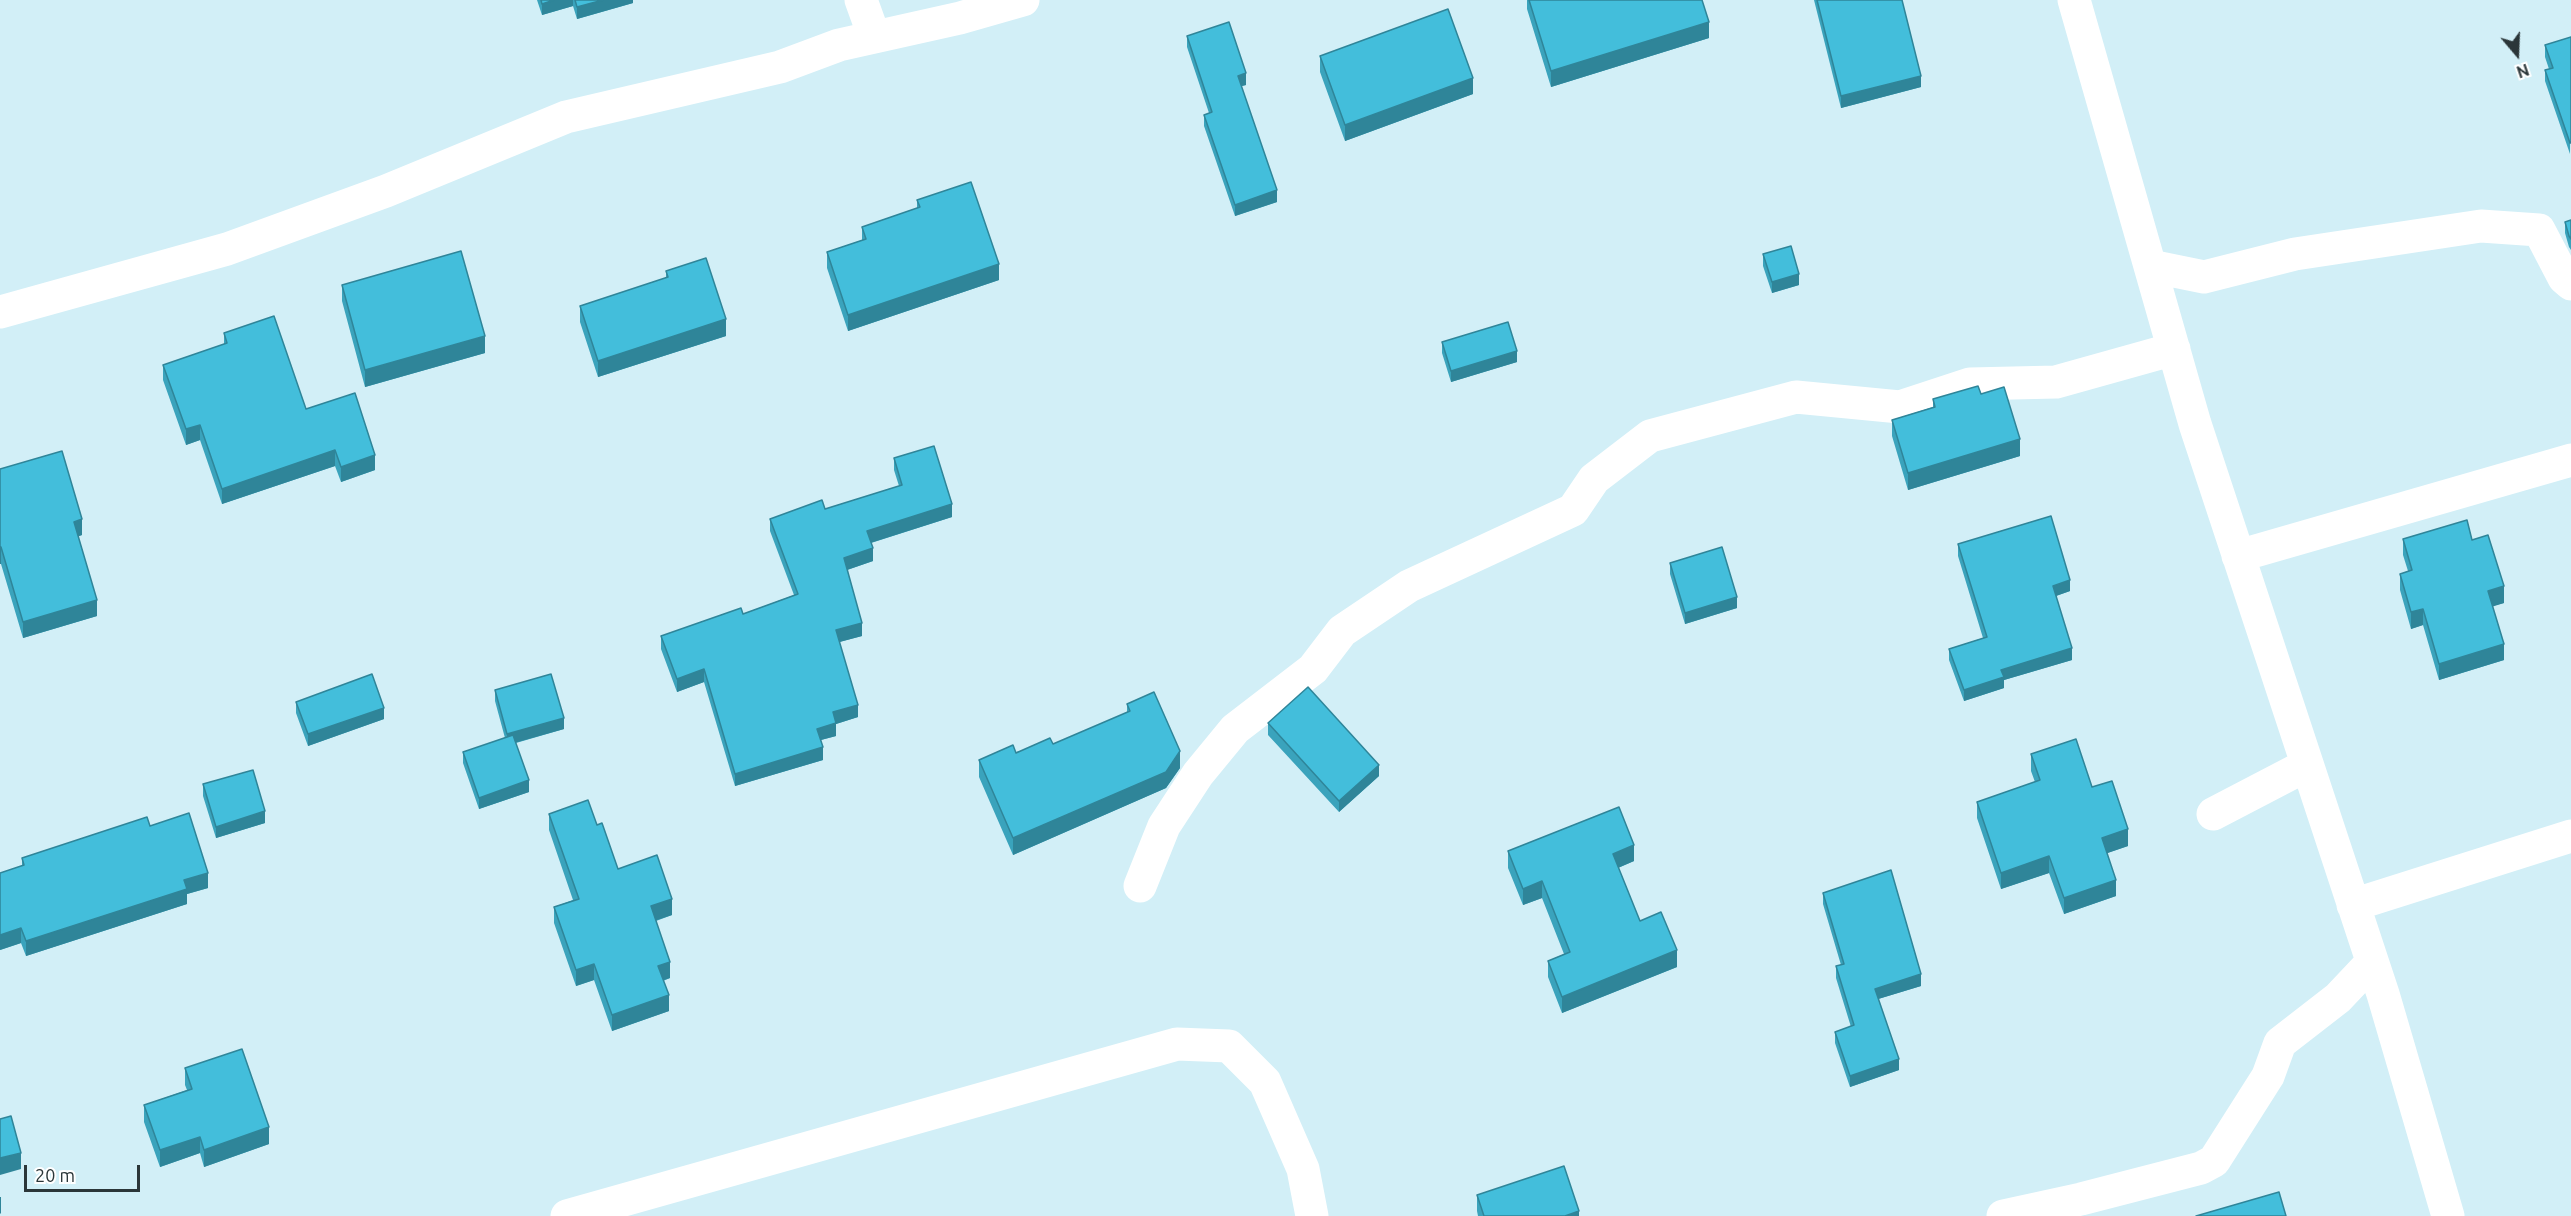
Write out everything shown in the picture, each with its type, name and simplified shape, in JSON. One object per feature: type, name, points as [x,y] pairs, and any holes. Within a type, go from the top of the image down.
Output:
[{"type":"street","points":[[861,0],[874,36]]},
{"type":"street","points":[[0,312],[227,249],[386,191],[566,117],[780,67],[839,45],[960,18],[1023,0]]},
{"type":"street","points":[[2074,0],[2174,349],[2238,556],[2372,962],[2448,1216]]},
{"type":"street","points":[[2150,266],[2204,278],[2295,254],[2481,226],[2539,231],[2564,278],[2571,284]]},
{"type":"street","points":[[1140,886],[1164,826],[1198,774],[1235,729],[1313,669],[1342,631],[1408,586],[1573,510],[1594,479],[1650,436],[1796,397],[1900,408],[1970,384],[2056,381],[2174,349]]},
{"type":"street","points":[[2238,556],[2571,460]]},
{"type":"street","points":[[2213,814],[2307,765]]},
{"type":"street","points":[[2353,905],[2571,836]]},
{"type":"street","points":[[2002,1216],[2081,1199],[2201,1168],[2214,1161],[2268,1076],[2280,1042],[2338,998],[2372,962]]},
{"type":"street","points":[[567,1216],[1177,1044],[1229,1046],[1265,1082],[1303,1169],[1312,1216]]},
{"type":"building","points":[[541,0],[554,0],[542,4]]},
{"type":"building","points":[[575,0],[603,0],[577,7]]},
{"type":"building","points":[[1529,0],[1702,0],[1709,22],[1551,71]]},
{"type":"building","points":[[1817,0],[1902,0],[1921,76],[1841,96]]},
{"type":"building","points":[[1448,9],[1473,78],[1345,125],[1320,56]]},
{"type":"building","points":[[1229,22],[1246,73],[1238,76],[1277,190],[1235,205],[1204,115],[1212,112],[1187,36]]},
{"type":"building","points":[[2571,37],[2570,143],[2545,70],[2553,68],[2545,45]]},
{"type":"building","points":[[971,182],[999,264],[848,315],[827,252],[866,239],[862,227],[920,207],[917,200]]},
{"type":"building","points":[[2571,220],[2571,239],[2565,222]]},
{"type":"building","points":[[1791,246],[1799,274],[1772,282],[1763,254]]},
{"type":"building","points":[[461,251],[485,336],[365,370],[342,285]]},
{"type":"building","points":[[706,258],[726,319],[598,361],[580,306],[668,277],[666,271]]},
{"type":"building","points":[[274,316],[306,409],[355,393],[375,455],[341,467],[335,450],[222,489],[200,425],[186,429],[163,365],[227,343],[224,333]]},
{"type":"building","points":[[1508,322],[1517,351],[1451,371],[1442,342]]},
{"type":"building","points":[[1978,386],[1981,394],[2004,387],[2020,439],[1908,473],[1892,420],[1935,407],[1933,399]]},
{"type":"building","points":[[934,446],[952,504],[867,531],[873,548],[844,558],[862,623],[836,630],[858,705],[833,712],[836,723],[817,729],[823,747],[735,774],[704,669],[677,679],[661,636],[741,608],[743,614],[798,594],[770,519],[822,500],[825,509],[902,485],[894,458]]},
{"type":"building","points":[[62,451],[82,519],[74,522],[97,600],[23,622],[0,548],[0,469]]},
{"type":"building","points":[[2051,516],[2070,580],[2053,586],[2072,648],[2001,670],[2004,677],[1964,690],[1949,649],[1987,637],[1958,544]]},
{"type":"building","points":[[2467,520],[2472,540],[2488,535],[2504,586],[2488,591],[2504,644],[2439,664],[2423,609],[2411,612],[2400,574],[2412,570],[2403,539]]},
{"type":"building","points":[[1722,547],[1737,597],[1685,613],[1670,563]]},
{"type":"building","points":[[372,674],[384,708],[308,734],[296,702]]},
{"type":"building","points":[[551,674],[564,718],[507,734],[495,690]]},
{"type":"building","points":[[1308,687],[1379,765],[1339,801],[1268,723]]},
{"type":"building","points":[[1154,692],[1180,751],[1166,772],[1013,838],[979,760],[1013,745],[1016,753],[1050,738],[1053,744],[1130,711],[1127,704]]},
{"type":"building","points":[[513,735],[529,780],[479,798],[463,752]]},
{"type":"building","points":[[2076,739],[2092,787],[2112,781],[2128,829],[2102,838],[2116,880],[2064,898],[2049,856],[2001,873],[1977,802],[2040,780],[2031,754]]},
{"type":"building","points":[[253,770],[265,811],[216,827],[203,784]]},
{"type":"building","points":[[588,800],[597,825],[602,823],[618,869],[657,855],[672,899],[651,906],[670,962],[658,966],[669,995],[612,1015],[594,964],[576,970],[554,907],[579,899],[549,814]]},
{"type":"building","points":[[1619,807],[1634,845],[1613,854],[1640,921],[1661,912],[1677,950],[1562,997],[1548,961],[1570,952],[1542,881],[1523,889],[1508,851]]},
{"type":"building","points":[[189,813],[208,873],[184,880],[187,889],[26,941],[21,928],[0,935],[0,873],[24,865],[22,858],[147,817],[150,826]]},
{"type":"building","points":[[1891,870],[1921,974],[1875,989],[1899,1059],[1850,1076],[1835,1032],[1854,1025],[1836,966],[1844,964],[1823,893]]},
{"type":"building","points":[[242,1049],[269,1127],[204,1150],[200,1137],[160,1150],[144,1105],[192,1089],[185,1068]]},
{"type":"building","points":[[11,1116],[21,1153],[0,1158],[0,1119]]},
{"type":"building","points":[[1564,1166],[1579,1211],[1565,1216],[1484,1216],[1477,1195]]},
{"type":"building","points":[[2279,1192],[2286,1216],[2196,1216]]}]
